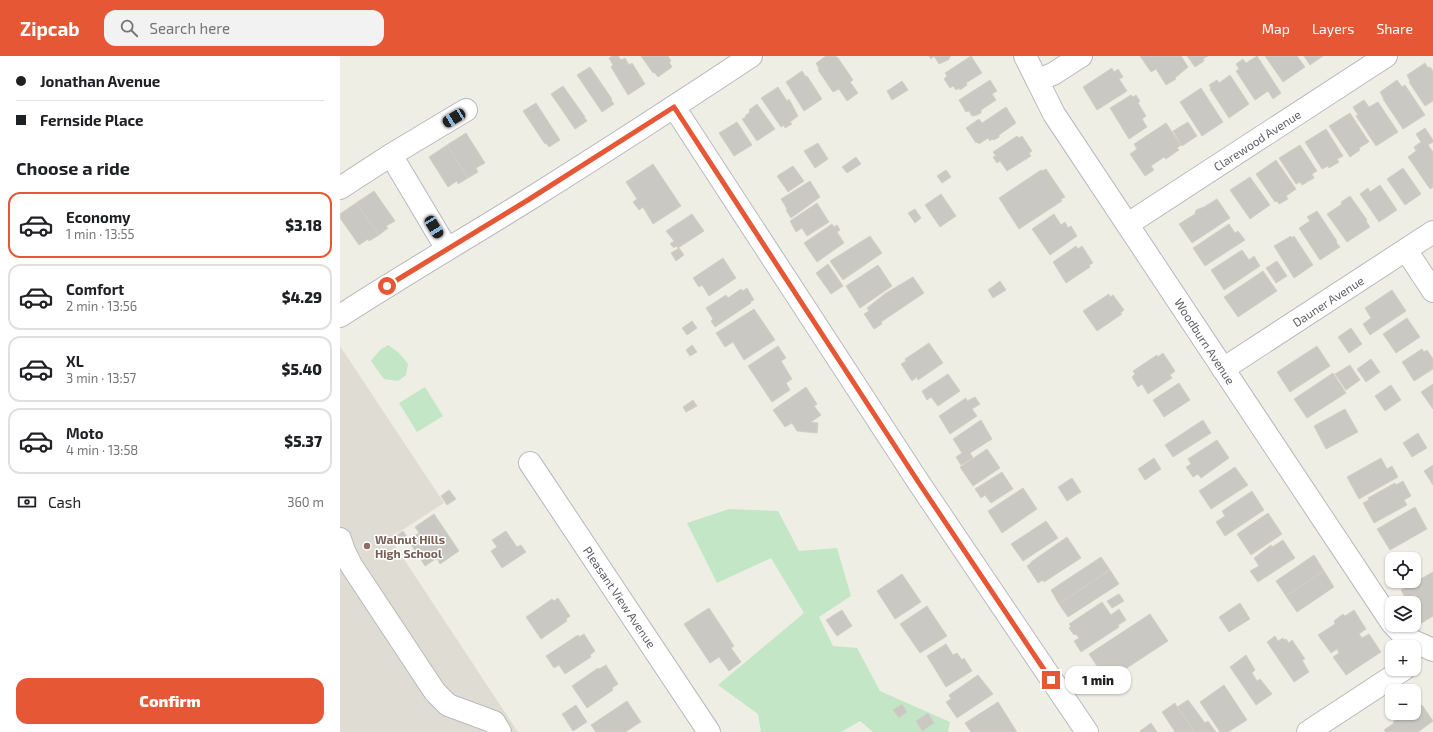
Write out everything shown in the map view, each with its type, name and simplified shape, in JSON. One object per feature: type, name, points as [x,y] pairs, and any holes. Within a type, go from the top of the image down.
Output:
[{"type":"street","points":[[340,316],[528,200],[751,56]]},
{"type":"street","name":"Woodburn Avenue","points":[[1025,56],[1054,114],[1385,612]]},
{"type":"street","points":[[1036,80],[1053,74],[1081,56]]},
{"type":"street","name":"Clarewood Avenue","points":[[1128,224],[1386,56]]},
{"type":"street","points":[[674,107],[919,483],[1087,732]]},
{"type":"street","points":[[340,188],[391,155],[466,110]]},
{"type":"street","points":[[391,155],[447,249]]},
{"type":"street","name":"Dauner Avenue","points":[[1223,369],[1433,232]]},
{"type":"street","points":[[1406,250],[1433,291]]},
{"type":"street","name":"Pleasant View Avenue","points":[[530,463],[709,732]]},
{"type":"street","points":[[340,539],[351,565],[435,692],[448,705],[494,722],[500,732]]},
{"type":"street","name":"Woodburn Avenue","points":[[1400,632],[1406,638],[1433,650]]},
{"type":"street","points":[[1421,658],[1433,650]]},
{"type":"street","points":[[1308,732],[1393,676]]},
{"type":"shaded area","name":"Walnut Hills High School","points":[[340,346],[444,503],[390,538],[518,732],[340,732]]},
{"type":"green space","points":[[388,345],[399,353],[408,364],[406,375],[398,381],[384,379],[371,361],[380,350]]},
{"type":"green space","points":[[425,387],[443,416],[417,432],[399,403]]},
{"type":"green space","points":[[729,509],[778,511],[799,551],[837,548],[851,596],[819,617],[833,646],[857,648],[880,691],[950,722],[948,732],[873,732],[860,721],[841,732],[761,732],[758,714],[718,685],[804,613],[771,558],[717,583],[687,523]]},
{"type":"building","points":[[612,56],[618,56],[621,60],[625,58],[629,65],[632,63],[645,84],[628,95],[611,67],[613,65],[609,58]]},
{"type":"building","points":[[641,56],[668,56],[672,67],[658,77],[654,72],[653,73]]},
{"type":"building","points":[[826,56],[835,56],[838,58],[853,80],[850,82],[858,93],[847,101],[839,89],[833,92],[818,70],[819,69],[816,63]]},
{"type":"building","points":[[934,56],[951,56],[948,60],[939,64]]},
{"type":"building","points":[[971,56],[982,73],[966,83],[967,85],[960,90],[959,88],[956,90],[953,86],[950,88],[944,79],[947,76],[945,73]]},
{"type":"building","points":[[1140,56],[1181,56],[1188,67],[1175,78],[1176,79],[1166,85],[1156,69],[1151,72]]},
{"type":"building","points":[[1187,56],[1208,56],[1203,59],[1204,61],[1195,67]]},
{"type":"building","points":[[1257,56],[1281,93],[1273,99],[1268,91],[1255,100],[1236,71],[1239,69],[1236,64],[1243,59],[1246,63]]},
{"type":"building","points":[[1265,56],[1297,56],[1305,67],[1283,82]]},
{"type":"building","points":[[1304,56],[1323,56],[1310,65]]},
{"type":"building","points":[[1425,63],[1428,68],[1430,67],[1433,71],[1433,101],[1425,106],[1409,82],[1410,81],[1407,75]]},
{"type":"building","points":[[590,67],[614,104],[602,112],[577,75]]},
{"type":"building","points":[[1112,68],[1114,72],[1118,69],[1123,77],[1119,79],[1127,91],[1097,110],[1083,87]]},
{"type":"building","points":[[802,71],[822,99],[804,111],[786,82]]},
{"type":"building","points":[[1230,75],[1249,104],[1229,118],[1210,89],[1211,88],[1209,85],[1217,80],[1219,83]]},
{"type":"building","points":[[990,80],[997,91],[992,94],[996,100],[981,110],[981,113],[972,116],[969,111],[966,112],[959,100]]},
{"type":"building","points":[[1397,80],[1402,87],[1405,85],[1425,115],[1403,129],[1380,92]]},
{"type":"building","points":[[902,81],[908,90],[892,100],[887,91]]},
{"type":"building","points":[[563,86],[587,121],[575,129],[551,94]]},
{"type":"building","points":[[778,87],[787,101],[789,99],[798,116],[790,122],[792,124],[785,128],[784,125],[781,127],[761,98]]},
{"type":"building","points":[[1201,88],[1223,122],[1202,136],[1180,102]]},
{"type":"building","points":[[1131,95],[1133,97],[1136,95],[1140,101],[1138,103],[1146,116],[1142,119],[1147,127],[1129,139],[1110,108]]},
{"type":"building","points":[[1364,100],[1369,107],[1378,102],[1398,132],[1376,146],[1356,116],[1358,115],[1353,107]]},
{"type":"building","points":[[536,103],[560,140],[549,147],[546,143],[545,144],[523,111]]},
{"type":"building","points":[[757,104],[775,129],[757,141],[742,119],[750,112],[749,110]]},
{"type":"building","points":[[1006,107],[1016,123],[994,140],[992,139],[990,141],[988,138],[979,144],[977,142],[976,143],[966,128],[979,119],[982,123]]},
{"type":"building","points":[[1350,113],[1369,142],[1359,148],[1360,150],[1350,157],[1329,126]]},
{"type":"building","points":[[737,122],[752,145],[734,156],[719,133]]},
{"type":"building","points":[[1188,122],[1197,136],[1182,146],[1173,131]]},
{"type":"building","points":[[1166,123],[1181,145],[1177,148],[1179,150],[1166,159],[1164,157],[1151,166],[1154,170],[1145,176],[1130,154],[1137,149],[1134,144]]},
{"type":"building","points":[[1425,128],[1433,140],[1433,142],[1428,145],[1433,152],[1433,187],[1430,189],[1408,157],[1416,151],[1414,147],[1421,142],[1416,134]]},
{"type":"building","points":[[1326,129],[1343,156],[1337,159],[1339,162],[1329,168],[1328,166],[1322,169],[1305,142]]},
{"type":"building","points":[[466,133],[485,163],[476,168],[478,172],[468,178],[447,145]]},
{"type":"building","points":[[1017,136],[1019,138],[1022,136],[1032,151],[1029,153],[1031,156],[1007,171],[1000,161],[997,163],[993,157],[996,156],[993,152]]},
{"type":"building","points":[[818,143],[828,159],[815,168],[804,151]]},
{"type":"building","points":[[447,145],[468,178],[458,184],[457,181],[448,187],[429,157]]},
{"type":"building","points":[[1300,145],[1317,171],[1312,174],[1314,178],[1302,185],[1300,182],[1296,184],[1279,158]]},
{"type":"building","points":[[856,157],[861,164],[847,173],[842,167]]},
{"type":"building","points":[[1276,160],[1296,189],[1286,196],[1288,199],[1279,204],[1277,201],[1275,202],[1256,174]]},
{"type":"building","points":[[653,164],[681,206],[653,224],[643,207],[639,210],[633,202],[637,199],[626,182]]},
{"type":"building","points":[[793,166],[804,181],[788,192],[777,176]]},
{"type":"building","points":[[1403,168],[1421,194],[1405,205],[1387,179]]},
{"type":"building","points":[[1046,169],[1065,197],[1061,199],[1062,201],[1019,229],[999,198],[1041,170]]},
{"type":"building","points":[[946,170],[951,177],[942,183],[937,176]]},
{"type":"building","points":[[1250,177],[1270,205],[1250,219],[1230,190]]},
{"type":"building","points":[[810,181],[820,197],[791,218],[781,199]]},
{"type":"building","points":[[1380,185],[1397,210],[1379,222],[1360,194],[1368,188],[1370,192]]},
{"type":"building","points":[[374,191],[395,221],[386,226],[388,228],[379,235],[356,203]]},
{"type":"building","points":[[941,194],[956,216],[940,227],[925,205]]},
{"type":"building","points":[[1350,196],[1367,220],[1366,221],[1370,227],[1347,242],[1327,214],[1342,204],[1341,202]]},
{"type":"building","points":[[1217,199],[1230,218],[1192,243],[1179,224],[1195,214],[1196,210]]},
{"type":"building","points":[[356,203],[379,235],[369,241],[368,239],[359,245],[340,218],[340,214]]},
{"type":"building","points":[[817,203],[829,222],[807,236],[802,228],[796,232],[790,221]]},
{"type":"building","points":[[915,209],[921,218],[915,223],[908,213]]},
{"type":"building","points":[[1317,211],[1340,247],[1320,260],[1299,228],[1310,221],[1307,217]]},
{"type":"building","points":[[692,214],[704,231],[678,248],[676,246],[674,248],[670,244],[674,241],[666,231]]},
{"type":"building","points":[[1054,214],[1061,225],[1065,222],[1068,228],[1071,226],[1077,236],[1050,255],[1032,229]]},
{"type":"building","points":[[832,224],[834,227],[837,225],[840,230],[837,232],[844,243],[817,262],[804,243]]},
{"type":"building","points":[[1229,224],[1235,233],[1238,231],[1245,240],[1205,266],[1193,248]]},
{"type":"building","points":[[870,236],[882,253],[843,280],[830,261]]},
{"type":"building","points":[[1291,236],[1292,238],[1294,236],[1313,265],[1294,278],[1274,246]]},
{"type":"building","points":[[1076,246],[1078,249],[1082,246],[1093,263],[1089,265],[1090,267],[1066,283],[1053,262]]},
{"type":"building","points":[[679,248],[684,255],[676,261],[671,253]]},
{"type":"building","points":[[1242,250],[1249,260],[1254,256],[1260,266],[1224,290],[1211,270]]},
{"type":"building","points":[[723,258],[736,278],[709,296],[702,285],[699,287],[693,278]]},
{"type":"building","points":[[1277,261],[1287,276],[1276,283],[1266,268]]},
{"type":"building","points":[[828,264],[843,286],[831,294],[816,273]]},
{"type":"building","points":[[878,265],[892,286],[860,308],[846,286]]},
{"type":"building","points":[[1263,271],[1277,291],[1238,317],[1224,297]]},
{"type":"building","points":[[913,277],[924,293],[881,322],[882,324],[874,329],[864,314],[869,311],[867,308],[886,293]]},
{"type":"building","points":[[1000,281],[1006,290],[993,298],[988,290]]},
{"type":"building","points":[[747,288],[754,300],[715,327],[711,321],[713,319],[706,308],[726,295],[728,298],[741,289],[743,291]]},
{"type":"building","points":[[1392,290],[1406,311],[1370,335],[1363,324],[1371,318],[1365,308]]},
{"type":"building","points":[[1109,294],[1110,297],[1113,295],[1124,310],[1120,313],[1122,314],[1097,331],[1083,311]]},
{"type":"building","points":[[754,309],[775,340],[744,360],[733,342],[725,347],[716,333]]},
{"type":"building","points":[[1407,318],[1420,337],[1396,353],[1383,334]]},
{"type":"building","points":[[692,321],[697,328],[687,335],[682,328]]},
{"type":"building","points":[[1351,328],[1362,344],[1349,353],[1338,337]]},
{"type":"building","points":[[929,343],[943,363],[918,380],[917,377],[912,381],[901,364],[906,361],[905,359]]},
{"type":"building","points":[[692,345],[697,352],[690,356],[686,350]]},
{"type":"building","points":[[778,346],[786,358],[781,361],[792,379],[786,383],[790,390],[772,402],[748,366]]},
{"type":"building","points":[[1317,346],[1330,366],[1290,392],[1277,372]]},
{"type":"building","points":[[1422,349],[1424,352],[1427,350],[1433,359],[1433,369],[1414,381],[1402,362]]},
{"type":"building","points":[[1163,353],[1175,371],[1170,375],[1172,378],[1148,394],[1142,384],[1138,387],[1132,377],[1135,374],[1133,371],[1157,355],[1158,357]]},
{"type":"building","points":[[1371,359],[1380,372],[1366,382],[1357,369]]},
{"type":"building","points":[[1350,365],[1360,380],[1346,390],[1335,374]]},
{"type":"building","points":[[1333,373],[1346,393],[1307,418],[1294,399]]},
{"type":"building","points":[[948,374],[960,391],[938,406],[931,397],[927,400],[922,391]]},
{"type":"building","points":[[1179,383],[1190,400],[1164,417],[1153,400]]},
{"type":"building","points":[[1433,384],[1433,409],[1421,392]]},
{"type":"building","points":[[1391,385],[1401,400],[1385,411],[1375,396]]},
{"type":"building","points":[[806,387],[817,404],[814,406],[821,415],[811,422],[818,423],[817,433],[797,431],[792,423],[785,427],[773,410]]},
{"type":"building","points":[[975,397],[980,404],[972,409],[977,416],[950,434],[939,416],[966,398],[967,401]]},
{"type":"building","points":[[693,400],[697,406],[686,412],[683,407]]},
{"type":"building","points":[[1345,409],[1358,432],[1326,449],[1314,426]]},
{"type":"building","points":[[981,420],[992,439],[970,453],[973,458],[961,465],[956,457],[962,453],[953,439]]},
{"type":"building","points":[[1203,420],[1211,433],[1173,457],[1165,445]]},
{"type":"building","points":[[1418,433],[1427,448],[1412,457],[1403,443]]},
{"type":"building","points":[[1217,440],[1229,458],[1201,478],[1198,474],[1193,477],[1186,467],[1191,464],[1188,459]]},
{"type":"building","points":[[987,449],[1000,468],[973,486],[960,467]]},
{"type":"building","points":[[1154,458],[1161,469],[1145,480],[1138,469]]},
{"type":"building","points":[[1381,458],[1387,469],[1392,466],[1398,477],[1359,499],[1347,477]]},
{"type":"building","points":[[1433,465],[1433,485],[1424,471]]},
{"type":"building","points":[[1235,467],[1248,485],[1211,509],[1199,491]]},
{"type":"building","points":[[1002,472],[1013,489],[991,503],[985,495],[981,498],[975,489]]},
{"type":"building","points":[[1072,478],[1081,492],[1067,501],[1058,487]]},
{"type":"building","points":[[1403,481],[1411,496],[1404,500],[1407,505],[1374,523],[1363,503],[1369,500],[1368,498],[1395,483],[1396,485]]},
{"type":"building","points":[[1023,488],[1037,509],[1002,533],[988,511]]},
{"type":"building","points":[[449,490],[456,499],[447,505],[441,496]]},
{"type":"building","points":[[1252,491],[1264,510],[1225,536],[1216,522],[1225,516],[1222,511]]},
{"type":"building","points":[[1415,507],[1427,529],[1390,550],[1377,529]]},
{"type":"building","points":[[1268,513],[1282,534],[1251,555],[1237,534]]},
{"type":"building","points":[[434,514],[459,551],[440,564],[437,558],[425,566],[408,540],[419,533],[415,527]]},
{"type":"building","points":[[1046,521],[1058,538],[1023,561],[1011,544]]},
{"type":"building","points":[[403,531],[408,538],[401,543],[396,536]]},
{"type":"building","points":[[506,531],[517,547],[521,545],[526,552],[502,568],[491,551],[497,547],[492,540]]},
{"type":"building","points":[[1067,537],[1081,558],[1044,582],[1043,580],[1038,583],[1027,566]]},
{"type":"building","points":[[1283,540],[1295,558],[1258,582],[1250,571],[1259,566],[1254,558],[1271,545],[1272,547]]},
{"type":"building","points":[[1314,555],[1324,571],[1286,596],[1276,581]]},
{"type":"building","points":[[1101,557],[1110,570],[1059,604],[1051,590]]},
{"type":"building","points":[[1110,570],[1119,584],[1068,617],[1059,604]]},
{"type":"building","points":[[1324,571],[1334,587],[1297,612],[1286,596]]},
{"type":"building","points":[[1433,572],[1433,616],[1421,623],[1421,596],[1404,596],[1401,590],[1405,588],[1421,588],[1421,579]]},
{"type":"building","points":[[902,574],[921,602],[895,619],[877,591]]},
{"type":"building","points":[[1119,594],[1124,601],[1112,608],[1107,601]]},
{"type":"building","points":[[558,598],[570,616],[566,619],[567,621],[541,639],[526,617],[552,599],[554,601]]},
{"type":"building","points":[[1102,602],[1111,615],[1119,609],[1126,620],[1118,625],[1119,627],[1081,652],[1074,641],[1079,638],[1076,634],[1074,635],[1069,628],[1071,626],[1069,624]]},
{"type":"building","points":[[1240,603],[1250,619],[1229,632],[1219,617]]},
{"type":"building","points":[[927,606],[947,636],[920,653],[900,624]]},
{"type":"building","points":[[709,608],[734,646],[731,648],[741,662],[729,671],[719,657],[710,663],[684,624]]},
{"type":"building","points":[[842,610],[852,626],[837,636],[826,620]]},
{"type":"building","points":[[1354,610],[1366,629],[1359,634],[1362,638],[1369,634],[1381,652],[1346,675],[1333,657],[1339,653],[1337,649],[1331,653],[1318,635],[1335,624],[1334,621],[1343,614],[1345,616]]},
{"type":"building","points":[[1150,614],[1168,641],[1107,681],[1089,654]]},
{"type":"building","points":[[584,634],[595,651],[590,655],[591,657],[565,674],[559,665],[554,668],[546,656],[578,635],[579,637]]},
{"type":"building","points":[[1275,636],[1278,641],[1283,638],[1289,643],[1292,640],[1305,659],[1302,660],[1309,672],[1294,682],[1267,642]]},
{"type":"building","points":[[946,644],[953,655],[957,653],[962,660],[964,658],[972,671],[946,687],[927,656]]},
{"type":"building","points":[[1246,655],[1255,670],[1252,673],[1257,681],[1260,679],[1272,694],[1256,705],[1230,667]]},
{"type":"building","points":[[606,665],[618,684],[612,688],[613,690],[587,708],[572,686],[598,668],[599,669]]},
{"type":"building","points":[[978,675],[993,694],[957,718],[946,702],[951,699],[949,695]]},
{"type":"building","points":[[1224,685],[1247,720],[1228,732],[1220,732],[1200,702]]},
{"type":"building","points":[[1188,700],[1205,723],[1208,721],[1216,732],[1195,732],[1177,707]]},
{"type":"building","points":[[627,701],[641,722],[625,732],[596,732],[591,725]]},
{"type":"building","points":[[998,702],[1017,732],[971,732],[965,723]]},
{"type":"building","points":[[1175,703],[1195,732],[1175,732],[1162,712]]},
{"type":"building","points":[[902,704],[907,712],[899,718],[893,710]]},
{"type":"building","points":[[576,705],[587,722],[573,731],[562,714]]},
{"type":"building","points":[[1422,705],[1433,721],[1418,732],[1386,732],[1384,730],[1396,720],[1421,720]]},
{"type":"building","points":[[928,713],[934,723],[922,731],[916,721]]},
{"type":"building","points":[[1151,723],[1157,732],[1140,732],[1140,731]]},
{"type":"place","name":"Walnut Hills High School","points":[[367,546]]},
{"type":"route","points":[[387,286],[528,200],[674,107],[919,483],[1051,680]]}]
